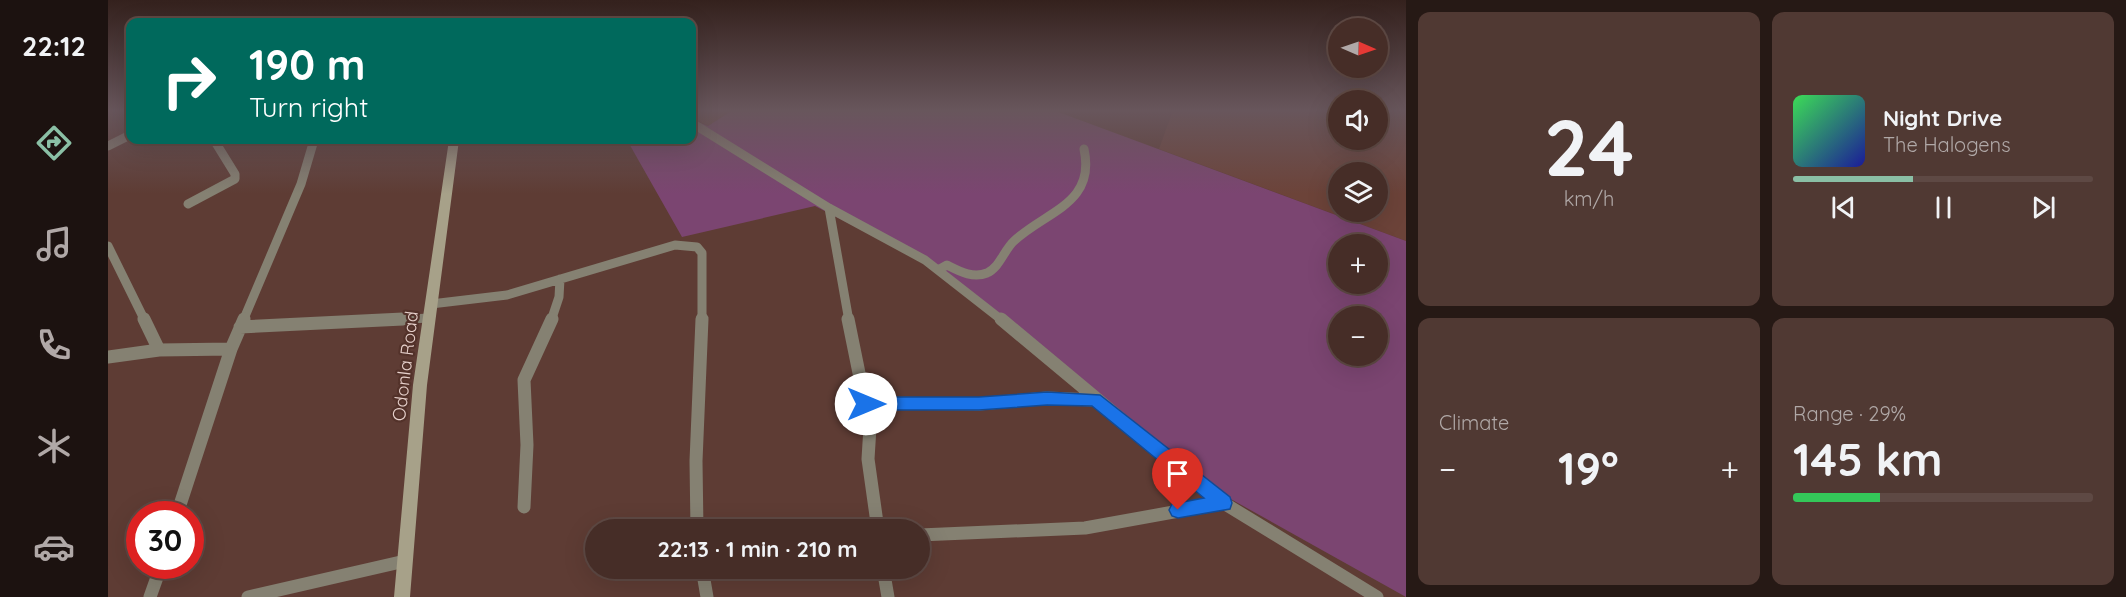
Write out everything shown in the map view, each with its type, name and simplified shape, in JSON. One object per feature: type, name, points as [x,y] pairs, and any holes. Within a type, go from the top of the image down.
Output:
[{"type":"street","points":[[108,146],[124,138]]},
{"type":"street","points":[[716,138],[829,208],[938,270],[982,303],[1095,400],[1224,503],[1377,597]]},
{"type":"street","points":[[189,204],[235,179],[235,174],[216,144]]},
{"type":"street","points":[[181,501],[231,349],[301,184],[313,144]]},
{"type":"street","name":"Odonla Road","points":[[402,597],[420,385],[453,144]]},
{"type":"street","points":[[938,270],[947,265],[964,274],[976,275],[987,272],[995,266],[1015,240],[1078,193],[1086,178],[1084,149]]},
{"type":"street","points":[[829,208],[839,274],[870,427],[868,459],[876,519]]},
{"type":"street","points":[[240,327],[430,311],[507,295],[675,245],[697,247],[702,253],[705,304],[695,495],[696,519]]},
{"type":"street","points":[[108,246],[159,350]]},
{"type":"street","points":[[524,507],[527,445],[524,380],[548,331],[559,297],[560,279]]},
{"type":"street","points":[[108,357],[159,350],[231,349]]},
{"type":"street","points":[[866,404],[979,404],[1047,398],[1095,400]]},
{"type":"street","points":[[930,535],[1084,528],[1224,503]]},
{"type":"street","points":[[248,597],[405,561]]},
{"type":"street","points":[[150,597],[156,579]]},
{"type":"street","points":[[704,579],[707,597]]},
{"type":"street","points":[[886,579],[888,597]]},
{"type":"shaded area","points":[[696,138],[1128,138],[1328,212],[1328,222],[1355,222],[1387,234],[1328,234],[1328,294],[1388,294],[1388,234],[1406,241],[1406,597],[1220,493],[916,258],[815,206],[682,237],[629,144],[696,144]]},
{"type":"shaded area","points":[[1163,138],[1328,138],[1328,150],[1388,150],[1388,138],[1406,138],[1406,241],[1355,222],[1388,222],[1388,162],[1328,162],[1328,212],[1159,149]]},
{"type":"route","points":[[866,404],[979,404],[1047,398],[1095,400],[1110,410],[1203,489],[1224,503],[1178,510]]}]
